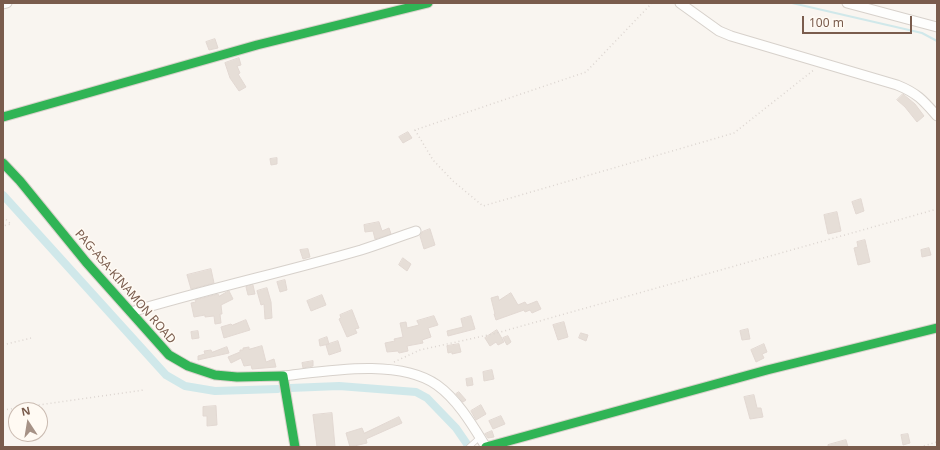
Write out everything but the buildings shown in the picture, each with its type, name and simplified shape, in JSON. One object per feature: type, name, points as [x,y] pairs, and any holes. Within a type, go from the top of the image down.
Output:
[{"type":"street","points":[[3,4],[7,3]]},
{"type":"street","points":[[3,116],[257,45],[428,3]]},
{"type":"street","points":[[680,3],[719,31],[731,36],[908,90],[918,95],[937,116]]},
{"type":"street","points":[[847,3],[937,27]]},
{"type":"street","name":"PAG-ASA-KINAMON ROAD","points":[[3,163],[20,181],[86,262],[169,355],[178,362],[215,375],[283,376]]},
{"type":"street","points":[[131,312],[191,294],[312,264],[416,231]]},
{"type":"street","points":[[295,447],[283,376],[380,369],[412,374],[427,379],[439,386],[463,412],[486,447],[759,372],[937,328]]},
{"type":"lane","points":[[469,447],[480,438]]},
{"type":"path","points":[[652,3],[586,72],[415,130],[433,160],[453,181],[483,206],[734,133],[823,63]]},
{"type":"path","points":[[393,363],[420,350],[497,333],[937,209]]},
{"type":"path","points":[[3,217],[11,224],[3,226]]},
{"type":"path","points":[[3,345],[31,338]]},
{"type":"path","points":[[3,410],[144,390]]},
{"type":"path","points":[[920,447],[937,442]]},
{"type":"waterway","points":[[792,3],[922,33],[937,41]]},
{"type":"waterway","points":[[3,195],[166,375],[185,386],[215,391],[278,389]]},
{"type":"waterway","points":[[290,388],[339,386],[416,392],[427,398],[456,428],[467,444]]},
{"type":"traffic: fast","points":[[3,117],[257,45],[428,3]]},
{"type":"traffic: fast","points":[[3,163],[20,181],[86,262],[169,355],[188,366],[215,375],[237,377],[283,376],[295,447]]},
{"type":"traffic: fast","points":[[486,447],[767,370],[937,328]]}]
